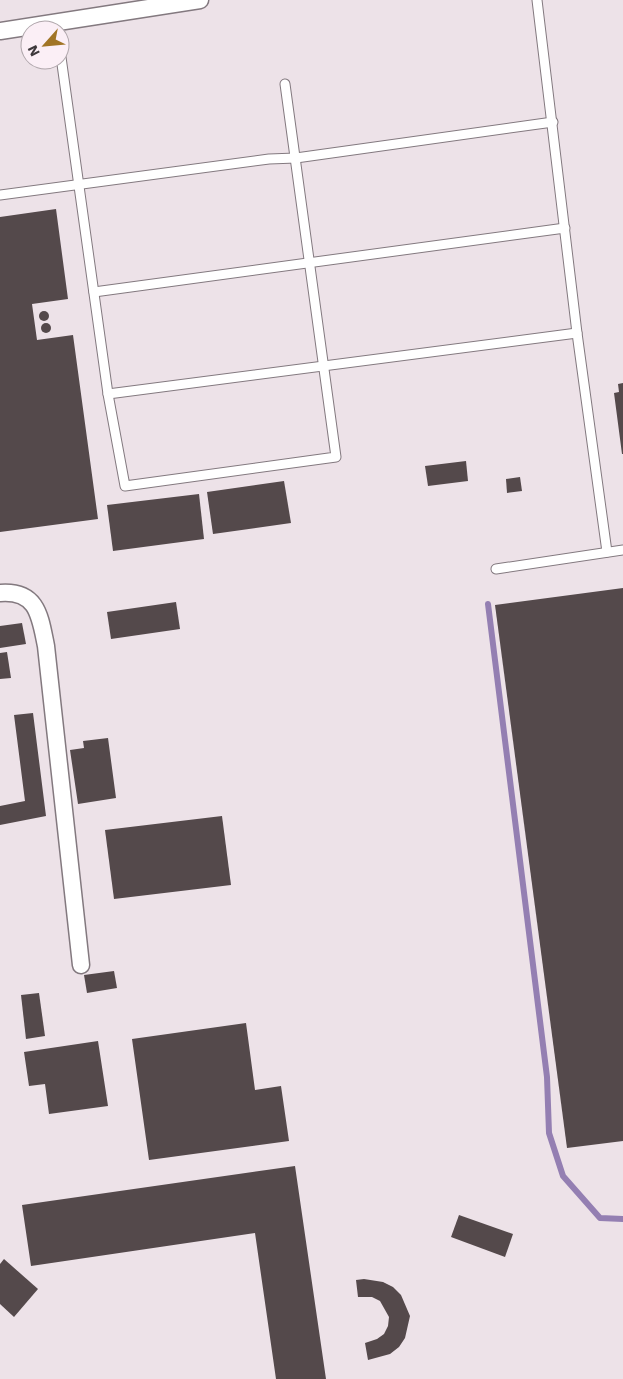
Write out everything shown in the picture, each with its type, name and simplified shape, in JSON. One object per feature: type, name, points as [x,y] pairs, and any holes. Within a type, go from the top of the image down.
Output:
[{"type":"street","points":[[70,24],[200,0]]},
{"type":"street","points":[[0,31],[20,29]]},
{"type":"street","points":[[0,593],[22,596],[32,602],[40,615],[46,646],[80,965]]},
{"type":"lane","points":[[537,0],[566,228],[577,333],[607,552]]},
{"type":"lane","points":[[63,70],[108,394],[125,486],[336,457],[311,262],[285,84]]},
{"type":"lane","points":[[0,195],[269,159],[296,158],[553,122]]},
{"type":"lane","points":[[94,292],[566,228]]},
{"type":"lane","points":[[108,394],[577,333]]},
{"type":"lane","points":[[496,569],[623,550]]},
{"type":"building","points":[[56,209],[68,299],[32,304],[37,340],[73,335],[98,519],[0,532],[0,217]]},
{"type":"building","points":[[42,311],[46,311],[49,316],[48,320],[42,321],[39,318],[39,314]]},
{"type":"building","points":[[44,323],[48,323],[51,328],[50,332],[44,333],[41,330],[41,326]]},
{"type":"building","points":[[623,383],[622,454],[614,393],[619,392],[618,384]]},
{"type":"building","points":[[466,461],[468,481],[428,486],[425,466]]},
{"type":"building","points":[[520,477],[522,491],[507,493],[506,479]]},
{"type":"building","points":[[284,481],[291,523],[213,534],[207,492]]},
{"type":"building","points":[[199,494],[204,539],[113,551],[107,505]]},
{"type":"building","points":[[623,588],[623,1141],[567,1148],[495,605]]},
{"type":"building","points":[[176,602],[180,629],[111,639],[107,612]]},
{"type":"building","points":[[22,623],[26,644],[0,648],[0,626]]},
{"type":"building","points":[[7,652],[11,678],[0,679],[0,653]]},
{"type":"building","points":[[33,713],[46,816],[0,825],[0,806],[25,801],[14,715]]},
{"type":"building","points":[[108,738],[116,798],[78,804],[70,750],[84,748],[83,741]]},
{"type":"building","points":[[222,816],[231,885],[114,899],[105,830]]},
{"type":"building","points":[[114,971],[117,988],[87,993],[84,975]]},
{"type":"building","points":[[39,993],[45,1036],[26,1039],[21,995]]},
{"type":"building","points":[[246,1023],[255,1090],[281,1086],[289,1141],[149,1160],[132,1039]]},
{"type":"building","points":[[98,1041],[108,1106],[49,1114],[45,1084],[29,1086],[24,1052]]},
{"type":"building","points":[[295,1166],[326,1379],[276,1379],[255,1233],[31,1266],[22,1205]]},
{"type":"building","points":[[459,1215],[513,1234],[505,1257],[451,1237]]},
{"type":"building","points":[[4,1259],[38,1289],[14,1317],[0,1304],[0,1264]]},
{"type":"building","points":[[364,1279],[383,1282],[393,1287],[401,1295],[410,1316],[405,1338],[399,1347],[390,1354],[368,1360],[365,1343],[377,1339],[384,1334],[388,1326],[389,1317],[380,1301],[372,1297],[358,1297],[356,1280]]},
{"type":"waterway","points":[[488,604],[547,1077],[549,1133],[563,1176],[600,1218],[623,1219]]}]
